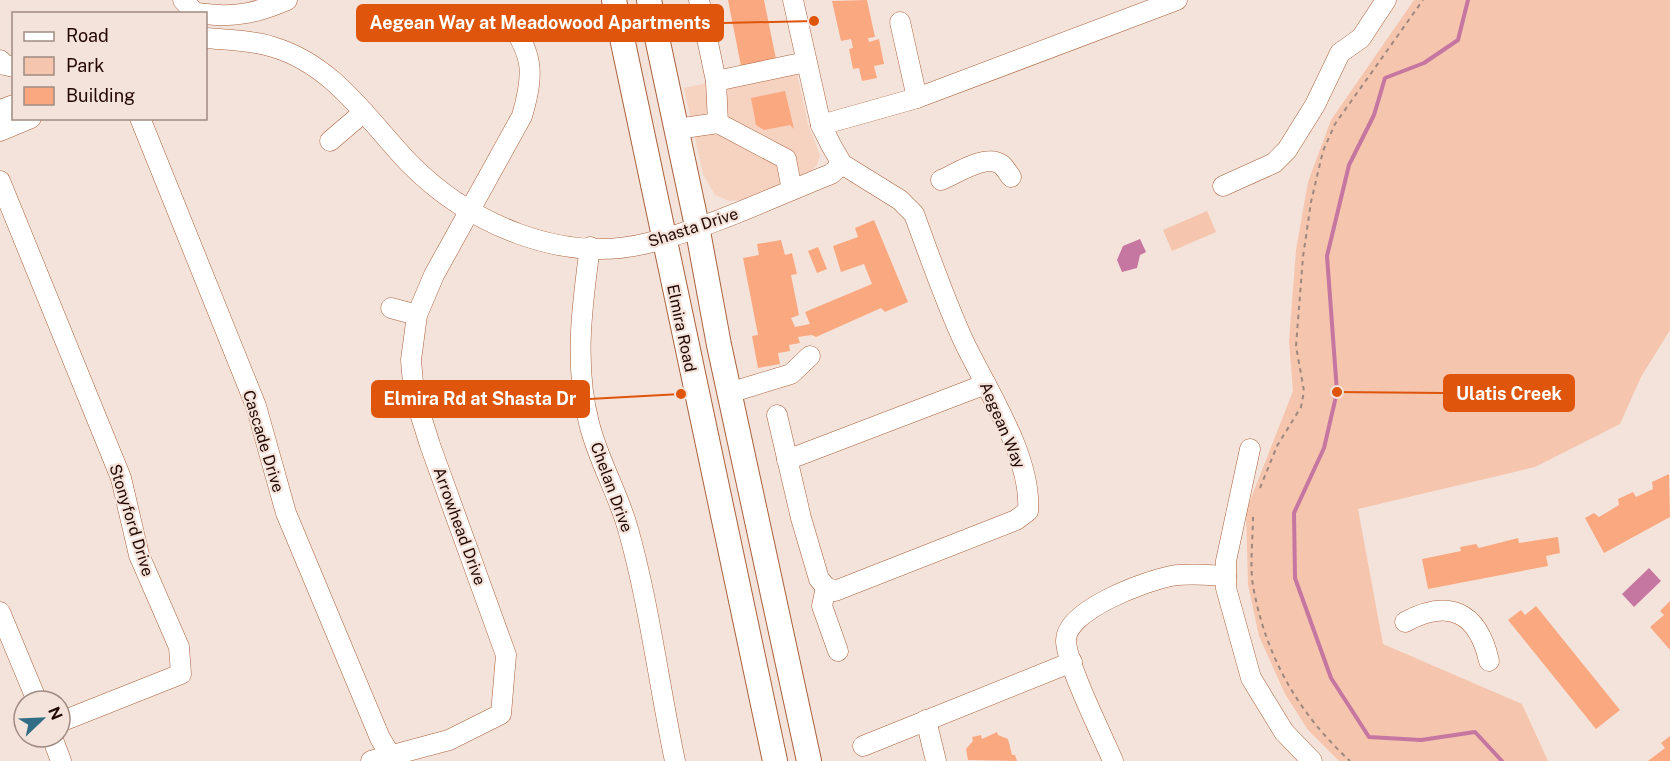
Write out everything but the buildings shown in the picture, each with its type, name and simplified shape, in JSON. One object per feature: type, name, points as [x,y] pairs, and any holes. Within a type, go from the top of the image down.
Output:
[{"type":"main road","name":"Elmira Road","points":[[614,0],[645,136],[664,238],[775,761]]},
{"type":"main road","name":"Elmira Road","points":[[649,0],[678,129],[729,393],[809,761]]},
{"type":"street","points":[[183,0],[194,12]]},
{"type":"street","points":[[207,14],[238,15],[257,12],[287,0]]},
{"type":"street","points":[[699,0],[716,81],[718,123]]},
{"type":"street","name":"Aegean Way","points":[[793,0],[821,125],[843,164],[900,200],[914,214],[963,340],[1020,459],[1029,495],[1028,511],[1016,520],[857,584],[835,591],[826,587]]},
{"type":"street","points":[[821,125],[917,98],[1177,0]]},
{"type":"street","points":[[1223,186],[1274,163],[1287,150],[1316,105],[1340,53],[1362,38],[1386,0]]},
{"type":"street","name":"Arrowhead Drive","points":[[385,759],[448,740],[501,714],[506,656],[429,445],[414,394],[411,360],[417,315],[434,275],[522,116],[529,92],[530,66],[523,40],[506,16]]},
{"type":"street","points":[[900,22],[917,98]]},
{"type":"street","name":"Shasta Drive","points":[[207,38],[270,46],[302,58],[324,71],[434,186],[469,211],[504,228],[532,238],[590,247],[644,244],[724,218],[831,174],[843,164]]},
{"type":"street","name":"Shasta Drive","points":[[207,51],[236,41]]},
{"type":"street","points":[[716,81],[806,62]]},
{"type":"street","points":[[330,141],[364,112]]},
{"type":"street","points":[[0,131],[26,120]]},
{"type":"street","name":"Cascade Drive","points":[[141,120],[256,406],[286,513],[380,738],[385,759]]},
{"type":"street","points":[[678,129],[718,123],[786,159],[792,190]]},
{"type":"street","points":[[941,180],[983,162],[993,161],[1002,165],[1011,177]]},
{"type":"street","name":"Stonyford Drive","points":[[0,181],[121,477],[139,555],[178,646],[180,656],[181,674],[72,717]]},
{"type":"street","name":"Chelan Drive","points":[[590,247],[580,346],[583,393],[588,422],[598,454],[629,531],[675,761]]},
{"type":"street","points":[[391,308],[417,315]]},
{"type":"street","points":[[729,393],[791,374],[810,356]]},
{"type":"street","points":[[787,460],[986,384]]},
{"type":"street","points":[[777,416],[816,569],[819,579],[826,587],[822,606],[838,651]]},
{"type":"street","points":[[1250,449],[1226,561],[1226,588],[1251,678],[1284,732],[1312,761]]},
{"type":"street","points":[[1113,761],[1072,662],[1066,640],[1071,625],[1106,600],[1142,584],[1170,576],[1196,573],[1226,576]]},
{"type":"street","points":[[1405,622],[1436,609],[1447,610],[1465,618],[1484,640],[1489,661]]},
{"type":"street","points":[[0,612],[32,689]]},
{"type":"street","points":[[863,746],[1072,662]]},
{"type":"street","points":[[926,720],[936,761]]},
{"type":"path","points":[[1259,490],[1277,446],[1301,407],[1304,391],[1296,346],[1303,257],[1311,201],[1323,151],[1335,124],[1423,0]]},
{"type":"path","points":[[1253,513],[1254,590],[1273,656],[1307,716],[1350,761]]},
{"type":"shaded area","points":[[795,64],[808,124],[820,155],[817,165],[811,171],[743,200],[729,201],[715,195],[703,174],[684,88]]},
{"type":"shaded area","points":[[1140,239],[1146,252],[1140,255],[1137,268],[1122,272],[1117,260],[1123,246]]},
{"type":"shaded area","points":[[1649,568],[1661,581],[1634,607],[1622,594]]},
{"type":"green space","points":[[1414,0],[1670,0],[1670,330],[1641,377],[1620,424],[1535,467],[1358,509],[1383,644],[1522,704],[1548,761],[1339,761],[1308,730],[1285,694],[1259,636],[1248,585],[1246,511],[1293,391],[1289,341],[1296,250],[1308,182],[1331,120]]},
{"type":"green space","points":[[1207,211],[1216,232],[1172,251],[1163,230]]},
{"type":"waterway","points":[[1468,0],[1458,40],[1424,63],[1385,78],[1374,115],[1349,165],[1327,256],[1337,392],[1324,448],[1294,513],[1295,578],[1331,678],[1369,737],[1421,740],[1475,732],[1502,761]]},
{"type":"place","name":"Aegean Way at Meadowood Apartments","points":[[814,21]]},
{"type":"place","name":"Ulatis Creek","points":[[1337,392]]},
{"type":"place","name":"Elmira Rd at Shasta Dr","points":[[681,394]]}]
